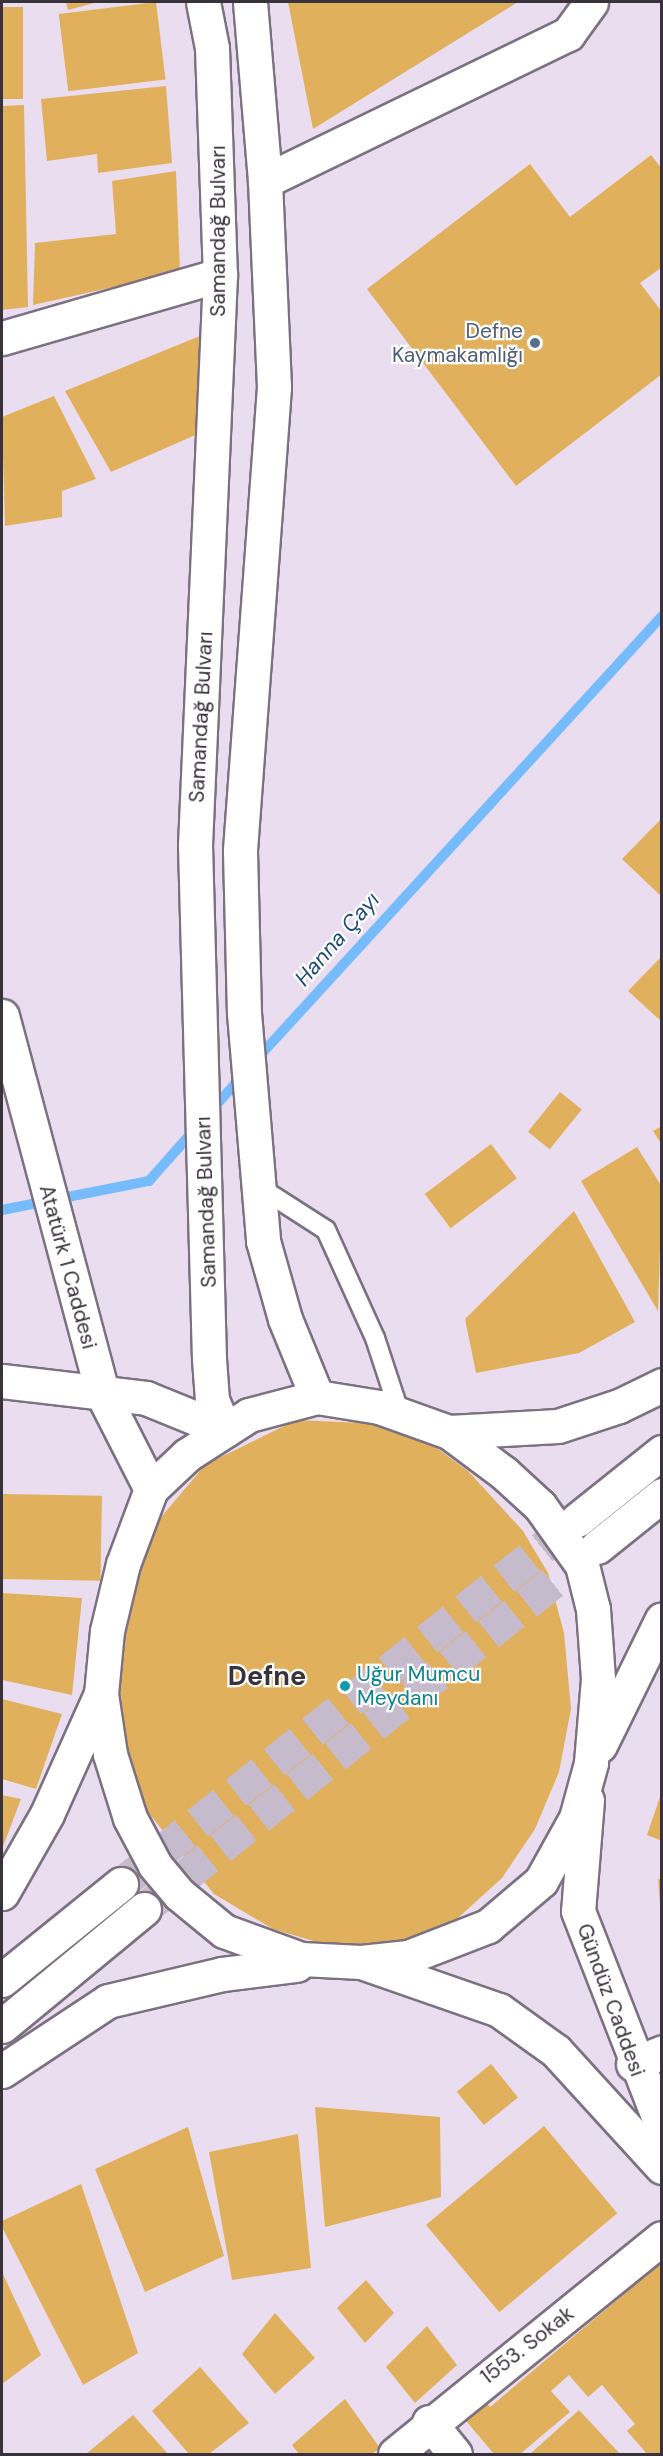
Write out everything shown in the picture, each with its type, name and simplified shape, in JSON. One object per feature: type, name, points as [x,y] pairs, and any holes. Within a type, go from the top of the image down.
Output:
[{"type":"main road","name":"Samandağ Bulvarı","points":[[203,2],[212,48],[220,275],[195,845],[212,1400],[225,1430]]},
{"type":"main road","points":[[250,2],[266,181],[274,387],[240,851],[256,1185],[263,1241],[285,1319],[317,1397]]},
{"type":"main road","points":[[266,181],[567,34],[591,2]]},
{"type":"main road","points":[[2,338],[220,275]]},
{"type":"main road","name":"Atatürk 1 Caddesi","points":[[2,1016],[7,1052],[102,1393],[151,1489]]},
{"type":"main road","points":[[2,1381],[146,1398],[225,1430]]},
{"type":"main road","points":[[449,1432],[558,1425],[619,1406],[662,1385]]},
{"type":"main road","points":[[2,2071],[108,2001],[253,1969],[361,1962],[447,1946],[488,1926],[541,1881],[576,1818],[591,1763],[598,1679],[593,1609],[582,1565],[540,1506],[449,1432],[400,1414],[317,1397],[249,1415],[225,1430],[151,1489],[112,1608],[101,1694],[110,1755],[130,1818],[179,1894],[224,1931],[261,1949],[301,1959],[361,1962],[499,2010],[556,2051],[662,2167]]},
{"type":"main road","points":[[577,1520],[662,1452]]},
{"type":"main road","points":[[597,1547],[662,1495]]},
{"type":"main road","points":[[591,1763],[662,1619]]},
{"type":"main road","points":[[2,1893],[47,1814],[101,1694]]},
{"type":"main road","name":"Gündüz Caddesi","points":[[591,1763],[578,1911],[647,2058],[662,2127]]},
{"type":"main road","points":[[2,1980],[121,1884]]},
{"type":"main road","points":[[2,2026],[144,1909]]},
{"type":"main road","name":"1553. Sokak","points":[[395,2454],[429,2422],[662,2238]]},
{"type":"main road","points":[[429,2422],[454,2454]]},
{"type":"lane","points":[[256,1185],[326,1230],[375,1338],[400,1414]]},
{"type":"building","points":[[66,2],[98,2],[68,10]]},
{"type":"building","points":[[156,2],[166,79],[68,91],[59,14]]},
{"type":"building","points":[[288,2],[518,2],[313,129]]},
{"type":"building","points":[[2,7],[23,7],[23,99],[2,99]]},
{"type":"building","points":[[166,86],[172,163],[98,173],[97,154],[47,161],[41,99]]},
{"type":"building","points":[[24,105],[28,307],[2,310],[2,106]]},
{"type":"building","name":"Defne Kaymakamlığı","points":[[651,155],[662,169],[662,267],[640,283],[662,312],[662,374],[516,486],[367,289],[530,164],[570,217]]},
{"type":"building","points":[[176,171],[180,272],[33,305],[35,243],[116,234],[112,181]]},
{"type":"building","points":[[200,336],[200,433],[111,472],[65,391]]},
{"type":"building","points":[[54,396],[96,479],[62,491],[62,517],[5,526],[2,417]]},
{"type":"building","points":[[662,818],[662,897],[622,859]]},
{"type":"building","points":[[662,956],[662,1022],[628,991]]},
{"type":"building","points":[[560,1092],[582,1110],[550,1149],[528,1132]]},
{"type":"building","points":[[662,1126],[662,1145],[653,1131]]},
{"type":"building","points":[[491,1144],[517,1178],[451,1228],[425,1194]]},
{"type":"building","points":[[637,1147],[662,1187],[658,1311],[581,1181]]},
{"type":"building","points":[[574,1211],[635,1322],[579,1353],[476,1373],[465,1319]]},
{"type":"building","name":"Uğur Mumcu Meydanı","points":[[296,1420],[386,1424],[434,1446],[468,1471],[523,1531],[548,1573],[564,1633],[571,1709],[559,1772],[535,1829],[502,1878],[449,1926],[394,1942],[337,1948],[273,1929],[214,1894],[143,1806],[124,1736],[119,1664],[151,1529],[205,1465]]},
{"type":"building","points":[[2,1494],[102,1496],[101,1581],[2,1579]]},
{"type":"building","points":[[2,1593],[82,1598],[72,1695],[2,1680]]},
{"type":"building","points":[[2,1699],[62,1714],[36,1789],[2,1779]]},
{"type":"building","points":[[2,1795],[21,1799],[2,1849]]},
{"type":"building","points":[[662,1795],[662,1841],[647,1835]]},
{"type":"building","points":[[658,1879],[662,1879],[662,1904],[660,1904]]},
{"type":"building","points":[[491,2064],[518,2097],[484,2125],[457,2092]]},
{"type":"building","points":[[315,2107],[440,2117],[441,2197],[325,2227]]},
{"type":"building","points":[[544,2126],[617,2213],[499,2312],[426,2225]]},
{"type":"building","points":[[188,2127],[224,2256],[145,2292],[95,2169]]},
{"type":"building","points":[[298,2134],[311,2268],[232,2280],[209,2152]]},
{"type":"building","points":[[81,2184],[138,2353],[83,2385],[2,2227],[2,2221]]},
{"type":"building","points":[[662,2262],[662,2454],[647,2454],[627,2431],[635,2424],[602,2385],[588,2397],[569,2375],[551,2391],[570,2412],[520,2454],[494,2454],[456,2409],[477,2392],[490,2407]]},
{"type":"building","points":[[2,2272],[41,2355],[2,2384]]},
{"type":"building","points":[[366,2280],[394,2313],[365,2343],[337,2308]]},
{"type":"building","points":[[275,2313],[315,2358],[275,2394],[242,2354]]},
{"type":"building","points":[[427,2326],[457,2365],[415,2403],[386,2367]]},
{"type":"building","points":[[200,2367],[249,2423],[209,2454],[189,2454],[152,2411]]},
{"type":"building","points":[[345,2399],[380,2448],[372,2454],[299,2454],[292,2445]]},
{"type":"building","points":[[579,2410],[620,2454],[530,2454]]},
{"type":"building","points":[[133,2415],[168,2454],[86,2454]]},
{"type":"waterway","name":"Hanna Çayı","points":[[255,1061],[662,616]]},
{"type":"waterway","name":"Hanna Çayı","points":[[209,1113],[243,1075]]},
{"type":"waterway","name":"Hanna Çayı","points":[[2,1210],[149,1181],[195,1129]]},
{"type":"tunnel","points":[[121,1884],[577,1520]]},
{"type":"tunnel","points":[[144,1909],[597,1547]]},
{"type":"place","name":"Defne Kaymakamlığı","points":[[535,343]]},
{"type":"place","name":"Uğur Mumcu Meydanı","points":[[345,1686]]},
{"type":"district","name":"Defne","points":[[267,1676]]}]
